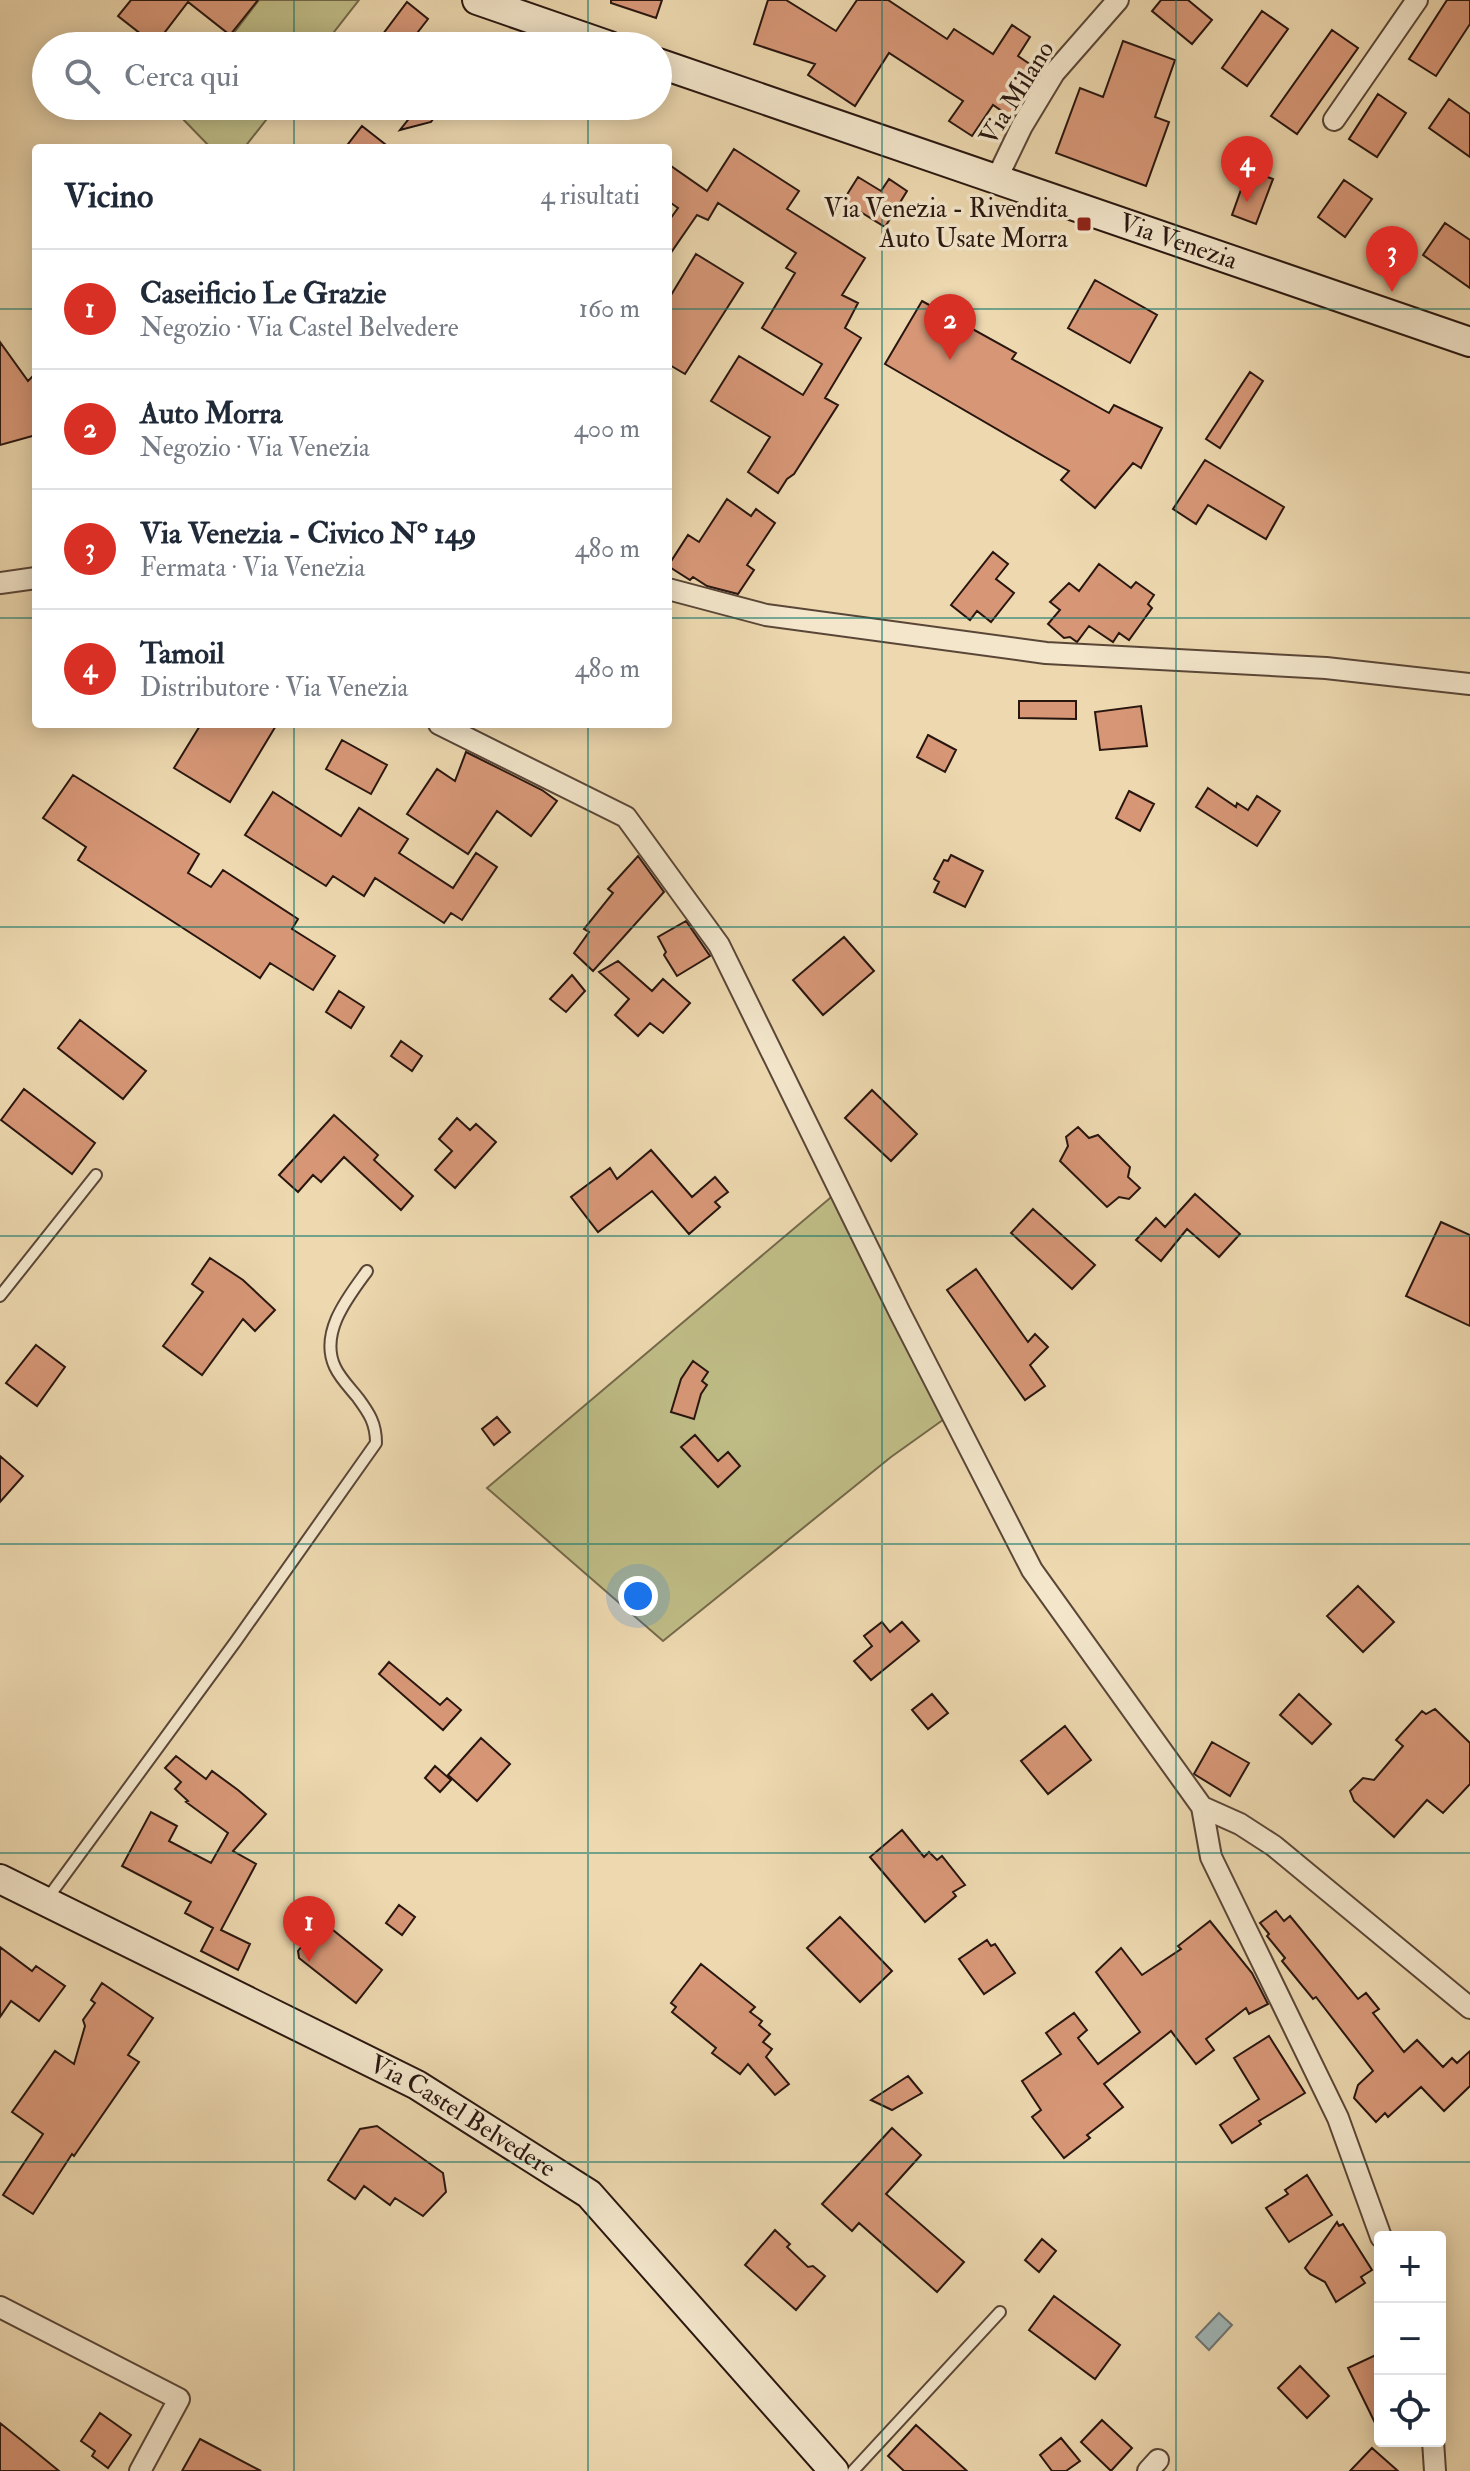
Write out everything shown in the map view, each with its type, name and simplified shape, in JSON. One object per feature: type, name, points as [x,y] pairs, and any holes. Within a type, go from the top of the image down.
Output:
[{"type":"street","points":[[478,0],[570,32]]},
{"type":"street","name":"Via Milano","points":[[996,180],[1022,126],[1054,73],[1118,0]]},
{"type":"street","points":[[1334,120],[1417,0]]},
{"type":"street","name":"Via Venezia","points":[[672,68],[1470,342]]},
{"type":"street","points":[[0,583],[32,579]]},
{"type":"street","points":[[672,590],[766,615],[1046,653],[1326,668],[1470,684]]},
{"type":"street","points":[[447,728],[626,817],[719,945],[896,1305],[1032,1570],[1202,1807],[1211,1857],[1338,2118],[1379,2231]]},
{"type":"street","points":[[1202,1807],[1240,1824],[1274,1846],[1470,2008]]},
{"type":"street","name":"Via Castel Belvedere","points":[[0,1879],[417,2085],[589,2194],[834,2471]]},
{"type":"street","points":[[0,2307],[179,2399],[140,2471]]},
{"type":"street","points":[[1433,2447],[1435,2471]]},
{"type":"lane","points":[[0,1296],[96,1175]]},
{"type":"lane","points":[[46,1902],[376,1443],[376,1426],[336,1369],[330,1351],[338,1312],[367,1271]]},
{"type":"lane","points":[[853,2471],[1000,2312]]},
{"type":"shaded area","points":[[259,0],[359,0],[334,32],[235,32]]},
{"type":"shaded area","points":[[184,120],[266,120],[247,144],[207,144]]},
{"type":"shaded area","points":[[836,1193],[947,1417],[891,1457],[663,1641],[487,1488]]},
{"type":"water","points":[[1219,2313],[1232,2325],[1209,2350],[1196,2337]]},
{"type":"building","points":[[131,0],[258,0],[232,32],[226,32],[188,2],[165,32],[138,32],[118,16]]},
{"type":"building","points":[[611,0],[662,0],[656,18],[611,3]]},
{"type":"building","points":[[768,0],[786,0],[836,31],[857,0],[888,0],[947,39],[954,29],[993,54],[1012,25],[1030,37],[1018,56],[1040,71],[1012,118],[993,105],[972,136],[949,121],[963,101],[889,53],[855,106],[808,75],[815,64],[754,44]]},
{"type":"building","points":[[1161,0],[1188,0],[1212,20],[1192,44],[1152,11]]},
{"type":"building","points":[[1447,0],[1470,0],[1470,24],[1436,76],[1409,59]]},
{"type":"building","points":[[407,2],[428,19],[418,32],[384,32]]},
{"type":"building","points":[[1262,11],[1288,29],[1247,86],[1222,68]]},
{"type":"building","points":[[1332,30],[1358,48],[1297,134],[1271,116]]},
{"type":"building","points":[[1123,41],[1175,60],[1155,117],[1169,122],[1146,186],[1056,153],[1080,88],[1103,97]]},
{"type":"building","points":[[1378,94],[1406,113],[1377,157],[1349,139]]},
{"type":"building","points":[[1449,99],[1470,114],[1470,157],[1429,128]]},
{"type":"building","points":[[408,120],[432,120],[431,122],[400,130]]},
{"type":"building","points":[[362,126],[385,144],[348,144]]},
{"type":"building","points":[[734,149],[799,191],[787,209],[865,258],[842,295],[858,303],[845,328],[861,338],[825,398],[838,405],[794,474],[778,493],[748,472],[770,437],[711,401],[739,356],[803,395],[822,364],[762,328],[795,273],[786,268],[796,253],[718,203],[708,220],[697,215],[672,251],[672,216],[678,208],[672,204],[672,167],[707,191]]},
{"type":"building","points":[[1248,170],[1273,179],[1256,224],[1232,215]]},
{"type":"building","points":[[858,177],[881,191],[889,179],[907,191],[885,227],[843,201]]},
{"type":"building","points":[[1344,180],[1372,199],[1345,237],[1318,217]]},
{"type":"building","points":[[1445,223],[1470,240],[1470,288],[1423,255]]},
{"type":"building","points":[[696,254],[743,283],[685,374],[672,366],[672,293]]},
{"type":"building","points":[[1095,280],[1157,315],[1130,363],[1068,328]]},
{"type":"building","points":[[922,301],[1016,353],[1012,359],[1109,413],[1114,405],[1162,428],[1141,468],[1133,463],[1095,508],[1061,480],[1069,471],[885,364]]},
{"type":"building","points":[[0,342],[28,381],[32,377],[32,436],[0,445]]},
{"type":"building","points":[[1250,372],[1263,381],[1220,448],[1206,439]]},
{"type":"building","points":[[1205,460],[1284,507],[1266,539],[1208,505],[1196,524],[1173,509]]},
{"type":"building","points":[[727,499],[751,516],[756,509],[775,523],[747,565],[754,570],[738,594],[707,586],[693,577],[690,580],[672,569],[672,560],[688,535],[699,542]]},
{"type":"building","points":[[993,552],[1008,564],[996,579],[1014,593],[991,622],[977,611],[970,620],[951,605]]},
{"type":"building","points":[[1099,564],[1131,588],[1136,582],[1154,595],[1148,604],[1152,608],[1129,640],[1119,633],[1113,642],[1089,626],[1077,642],[1070,637],[1064,638],[1048,624],[1060,610],[1050,602],[1069,583],[1079,591]]},
{"type":"building","points":[[1019,701],[1076,701],[1076,719],[1019,718]]},
{"type":"building","points":[[1141,706],[1147,746],[1100,750],[1095,712]]},
{"type":"building","points":[[199,728],[275,728],[230,802],[174,768]]},
{"type":"building","points":[[928,735],[956,750],[945,772],[917,757]]},
{"type":"building","points":[[342,740],[387,765],[371,794],[326,769]]},
{"type":"building","points":[[466,752],[542,790],[557,801],[531,836],[497,811],[468,854],[407,814],[437,769],[455,781]]},
{"type":"building","points":[[73,775],[199,854],[188,873],[211,887],[223,870],[298,919],[292,929],[335,956],[313,990],[270,963],[260,978],[78,860],[86,847],[43,818]]},
{"type":"building","points":[[1208,788],[1236,807],[1237,803],[1248,810],[1257,796],[1280,811],[1257,846],[1196,807]]},
{"type":"building","points":[[1129,791],[1154,804],[1140,831],[1116,818]]},
{"type":"building","points":[[273,792],[341,836],[359,808],[408,839],[399,853],[453,888],[476,853],[497,867],[462,920],[451,913],[444,923],[375,878],[364,896],[333,876],[326,886],[245,835]]},
{"type":"building","points":[[951,855],[983,871],[965,907],[934,892],[939,882],[934,879],[944,860],[948,861]]},
{"type":"building","points":[[638,856],[664,892],[593,971],[574,953],[589,932],[584,929],[613,893],[608,889]]},
{"type":"building","points":[[686,921],[710,956],[677,976],[664,955],[666,952],[658,937]]},
{"type":"building","points":[[844,937],[874,971],[823,1015],[793,980]]},
{"type":"building","points":[[618,961],[652,991],[663,979],[690,1003],[663,1033],[650,1023],[638,1036],[615,1015],[629,999],[599,972]]},
{"type":"building","points":[[572,975],[585,991],[566,1012],[550,999]]},
{"type":"building","points":[[339,991],[364,1007],[351,1028],[326,1012]]},
{"type":"building","points":[[80,1020],[146,1071],[123,1099],[58,1048]]},
{"type":"building","points":[[401,1041],[422,1056],[412,1071],[391,1056]]},
{"type":"building","points":[[24,1089],[95,1143],[72,1174],[1,1120]]},
{"type":"building","points":[[872,1090],[917,1134],[891,1161],[845,1118]]},
{"type":"building","points":[[334,1115],[378,1155],[374,1160],[413,1196],[401,1210],[344,1157],[321,1182],[313,1175],[298,1192],[279,1175]]},
{"type":"building","points":[[457,1118],[470,1130],[476,1124],[496,1142],[455,1188],[435,1170],[452,1151],[439,1139]]},
{"type":"building","points":[[1078,1127],[1089,1138],[1098,1135],[1130,1167],[1128,1177],[1140,1188],[1129,1199],[1119,1197],[1107,1207],[1060,1161],[1068,1146],[1066,1137]]},
{"type":"building","points":[[651,1150],[692,1197],[715,1177],[728,1192],[715,1202],[720,1207],[689,1234],[652,1191],[598,1232],[571,1197],[610,1168],[617,1179]]},
{"type":"building","points":[[1195,1194],[1240,1234],[1219,1257],[1187,1229],[1161,1261],[1136,1240],[1156,1218],[1165,1227]]},
{"type":"building","points":[[1033,1209],[1095,1265],[1072,1289],[1011,1233]]},
{"type":"building","points":[[1441,1222],[1470,1235],[1470,1326],[1406,1296]]},
{"type":"building","points":[[210,1258],[243,1280],[275,1310],[255,1331],[243,1319],[202,1375],[163,1346],[203,1292],[192,1284]]},
{"type":"building","points":[[976,1269],[1028,1342],[1035,1334],[1048,1347],[1030,1365],[1045,1386],[1025,1400],[947,1290]]},
{"type":"building","points":[[36,1345],[65,1367],[37,1406],[6,1383]]},
{"type":"building","points":[[693,1361],[708,1372],[702,1381],[707,1385],[694,1419],[671,1412],[681,1379]]},
{"type":"building","points":[[497,1417],[510,1432],[494,1445],[482,1429]]},
{"type":"building","points":[[695,1435],[718,1461],[728,1452],[740,1466],[718,1487],[681,1447]]},
{"type":"building","points":[[0,1456],[23,1476],[0,1502]]},
{"type":"building","points":[[1358,1586],[1394,1622],[1363,1652],[1327,1616]]},
{"type":"building","points":[[882,1622],[890,1632],[902,1622],[919,1641],[871,1680],[854,1661],[872,1646],[864,1636]]},
{"type":"building","points":[[389,1662],[440,1705],[447,1698],[461,1710],[443,1730],[379,1674]]},
{"type":"building","points":[[932,1694],[948,1713],[928,1729],[912,1710]]},
{"type":"building","points":[[1299,1694],[1331,1724],[1312,1744],[1280,1715]]},
{"type":"building","points":[[1435,1709],[1470,1743],[1470,1784],[1443,1813],[1427,1800],[1394,1837],[1354,1801],[1350,1791],[1363,1778],[1374,1780],[1403,1746],[1396,1740],[1422,1711],[1426,1714]]},
{"type":"building","points":[[1065,1726],[1091,1760],[1048,1794],[1021,1761]]},
{"type":"building","points":[[481,1738],[510,1764],[477,1801],[448,1775]]},
{"type":"building","points":[[1212,1742],[1249,1763],[1230,1796],[1194,1774]]},
{"type":"building","points":[[176,1756],[206,1779],[212,1771],[266,1814],[233,1851],[256,1864],[221,1930],[250,1944],[238,1970],[201,1951],[213,1928],[185,1913],[191,1902],[122,1866],[151,1812],[177,1826],[169,1841],[211,1863],[228,1833],[186,1802],[175,1789],[181,1782],[165,1768]]},
{"type":"building","points":[[435,1766],[451,1780],[440,1792],[425,1778]]},
{"type":"building","points":[[902,1830],[924,1857],[929,1852],[937,1860],[942,1856],[965,1885],[953,1892],[956,1896],[925,1922],[870,1857]]},
{"type":"building","points":[[399,1905],[415,1917],[402,1935],[386,1923]]},
{"type":"building","points":[[1276,1911],[1284,1921],[1290,1916],[1358,1999],[1366,1993],[1379,2009],[1373,2013],[1404,2052],[1417,2040],[1443,2067],[1452,2058],[1457,2063],[1470,2051],[1470,2086],[1444,2111],[1421,2087],[1388,2117],[1385,2113],[1376,2122],[1354,2098],[1358,2085],[1373,2071],[1316,1997],[1313,1999],[1282,1961],[1285,1958],[1260,1923]]},
{"type":"building","points":[[840,1917],[892,1971],[860,2002],[807,1948]]},
{"type":"building","points":[[322,1921],[382,1970],[356,2003],[299,1958],[298,1951]]},
{"type":"building","points":[[1210,1921],[1252,1973],[1268,2004],[1249,2014],[1246,2008],[1206,2039],[1214,2050],[1196,2064],[1171,2031],[1104,2084],[1123,2107],[1064,2158],[1032,2117],[1041,2110],[1022,2081],[1061,2054],[1046,2033],[1074,2013],[1087,2030],[1078,2038],[1098,2064],[1140,2032],[1096,1972],[1121,1948],[1142,1975],[1181,1949],[1178,1946]]},
{"type":"building","points":[[987,1940],[991,1946],[995,1944],[1015,1973],[984,1994],[959,1959]]},
{"type":"building","points":[[0,1947],[32,1971],[36,1966],[65,1986],[39,2021],[11,2001],[0,2017]]},
{"type":"building","points":[[701,1964],[755,2007],[750,2012],[762,2021],[759,2025],[770,2034],[763,2042],[772,2049],[766,2057],[789,2084],[775,2095],[748,2064],[740,2074],[712,2053],[716,2048],[672,2012],[676,2007],[671,2003]]},
{"type":"building","points":[[102,1983],[153,2018],[128,2055],[139,2062],[33,2214],[3,2195],[43,2134],[12,2112],[55,2051],[74,2064],[85,2026],[83,2020],[95,2003],[91,2000]]},
{"type":"building","points":[[1269,2036],[1305,2093],[1259,2121],[1261,2124],[1232,2143],[1220,2125],[1259,2099],[1234,2058]]},
{"type":"building","points":[[908,2076],[922,2093],[892,2110],[871,2100]]},
{"type":"building","points":[[377,2126],[443,2173],[446,2192],[423,2216],[395,2198],[390,2205],[364,2186],[355,2199],[328,2180],[360,2129]]},
{"type":"building","points":[[892,2128],[921,2155],[886,2194],[964,2262],[937,2292],[859,2223],[852,2231],[822,2204]]},
{"type":"building","points":[[1307,2175],[1332,2215],[1289,2242],[1266,2208],[1288,2194],[1285,2190]]},
{"type":"building","points":[[1337,2222],[1339,2226],[1343,2224],[1372,2270],[1361,2277],[1365,2283],[1336,2302],[1325,2282],[1305,2268]]},
{"type":"building","points":[[775,2230],[808,2267],[813,2266],[825,2276],[796,2310],[745,2265]]},
{"type":"building","points":[[1042,2239],[1056,2251],[1039,2272],[1025,2260]]},
{"type":"building","points":[[1054,2296],[1120,2345],[1095,2379],[1029,2330]]},
{"type":"building","points":[[1374,2356],[1374,2421],[1348,2368]]},
{"type":"building","points":[[1300,2366],[1329,2396],[1307,2418],[1278,2388]]},
{"type":"building","points":[[100,2413],[131,2435],[108,2468],[92,2456],[95,2451],[81,2441]]},
{"type":"building","points":[[1102,2420],[1132,2448],[1111,2471],[1081,2442]]},
{"type":"building","points":[[0,2423],[31,2448],[59,2471],[0,2471]]},
{"type":"building","points":[[916,2425],[967,2471],[904,2471],[888,2456]]},
{"type":"building","points":[[1061,2438],[1080,2461],[1066,2471],[1052,2471],[1040,2455]]},
{"type":"building","points":[[200,2439],[261,2471],[182,2471]]},
{"type":"building","points":[[1372,2448],[1398,2471],[1350,2471]]},
{"type":"place","name":"Tamoil","points":[[1247,202]]},
{"type":"place","name":"Via Venezia - Rivendita Auto Usate Morra","points":[[1084,224]]},
{"type":"place","name":"Via Venezia - Civico N° 149","points":[[1392,292]]},
{"type":"place","name":"Auto Morra","points":[[950,360]]},
{"type":"place","name":"Caseificio Le Grazie","points":[[309,1962]]}]
